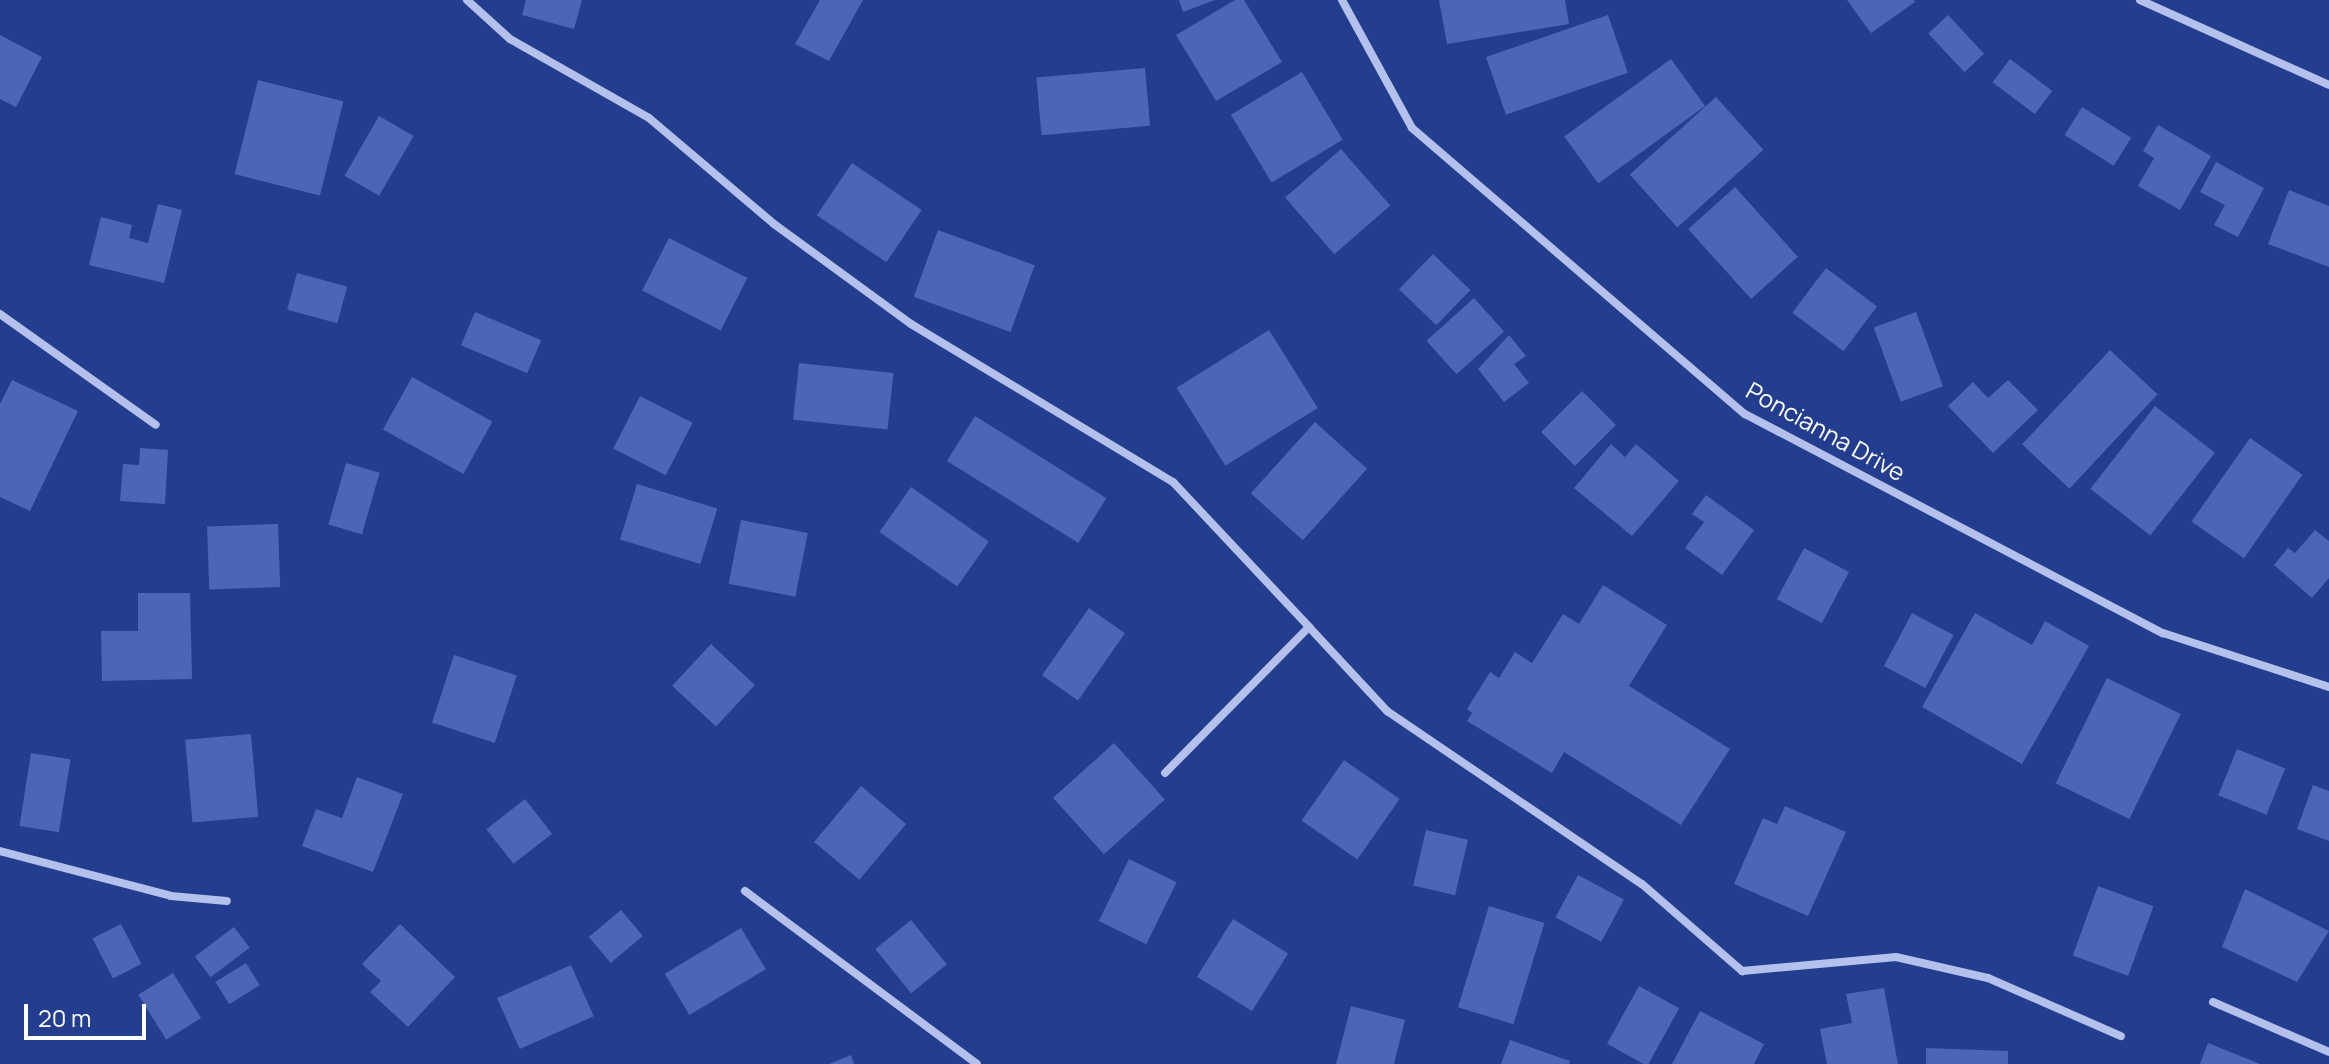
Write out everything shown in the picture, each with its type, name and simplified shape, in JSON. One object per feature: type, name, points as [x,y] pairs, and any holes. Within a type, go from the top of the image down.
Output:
[{"type":"street","points":[[467,0],[510,39],[649,118],[774,224],[911,324],[1173,482],[1387,711],[1642,884],[1742,971],[1896,957],[1988,978],[2121,1036]]},
{"type":"street","name":"Poncianna Drive","points":[[1342,0],[1412,128],[1745,414],[2163,633],[2329,687]]},
{"type":"street","points":[[2140,0],[2329,85]]},
{"type":"street","points":[[0,314],[156,425]]},
{"type":"street","points":[[1165,773],[1309,627]]},
{"type":"street","points":[[0,851],[171,896],[227,901]]},
{"type":"street","points":[[745,891],[977,1064]]},
{"type":"street","points":[[2213,1002],[2329,1052]]},
{"type":"building","points":[[526,0],[582,0],[574,29],[522,15]]},
{"type":"building","points":[[820,0],[863,0],[829,61],[795,44]]},
{"type":"building","points":[[1179,0],[1215,0],[1183,12]]},
{"type":"building","points":[[1235,0],[1244,0],[1282,62],[1216,101],[1176,35]]},
{"type":"building","points":[[1439,0],[1565,0],[1569,24],[1447,44]]},
{"type":"building","points":[[1847,0],[1914,0],[1915,2],[1871,33]]},
{"type":"building","points":[[1608,15],[1628,73],[1506,115],[1486,57]]},
{"type":"building","points":[[1948,15],[1984,54],[1964,72],[1928,33]]},
{"type":"building","points":[[0,35],[42,57],[16,107],[0,99]]},
{"type":"building","points":[[1671,59],[1705,106],[1598,184],[1564,137]]},
{"type":"building","points":[[2010,59],[2052,91],[2035,114],[1993,82]]},
{"type":"building","points":[[1145,68],[1150,126],[1041,135],[1036,77]]},
{"type":"building","points":[[1302,72],[1343,140],[1272,182],[1231,115]]},
{"type":"building","points":[[258,80],[343,101],[320,195],[235,174]]},
{"type":"building","points":[[1716,97],[1764,150],[1677,227],[1630,175]]},
{"type":"building","points":[[2082,107],[2131,138],[2114,166],[2065,135]]},
{"type":"building","points":[[379,116],[414,136],[379,196],[344,176]]},
{"type":"building","points":[[2158,125],[2211,156],[2180,210],[2138,186],[2154,158],[2143,151]]},
{"type":"building","points":[[1341,149],[1390,206],[1334,254],[1285,198]]},
{"type":"building","points":[[2216,162],[2264,188],[2238,237],[2214,225],[2225,205],[2200,192]]},
{"type":"building","points":[[852,163],[922,210],[886,262],[817,215]]},
{"type":"building","points":[[1735,187],[1798,257],[1751,299],[1688,229]]},
{"type":"building","points":[[2289,190],[2329,206],[2329,267],[2268,244]]},
{"type":"building","points":[[158,204],[182,210],[164,283],[89,265],[101,217],[132,225],[129,238],[148,243]]},
{"type":"building","points":[[938,230],[1035,265],[1011,332],[914,297]]},
{"type":"building","points":[[669,238],[747,278],[721,331],[642,291]]},
{"type":"building","points":[[1433,254],[1470,290],[1436,325],[1399,289]]},
{"type":"building","points":[[1826,268],[1877,307],[1843,351],[1792,313]]},
{"type":"building","points":[[297,273],[347,286],[337,323],[287,310]]},
{"type":"building","points":[[1474,298],[1504,331],[1457,374],[1426,341]]},
{"type":"building","points":[[475,312],[541,340],[527,373],[461,345]]},
{"type":"building","points":[[1916,312],[1943,386],[1901,402],[1874,327]]},
{"type":"building","points":[[1269,330],[1318,408],[1225,466],[1177,388]]},
{"type":"building","points":[[1509,335],[1526,356],[1514,364],[1529,383],[1504,402],[1478,369]]},
{"type":"building","points":[[2110,350],[2158,394],[2070,489],[2022,444]]},
{"type":"building","points":[[799,363],[893,373],[888,430],[793,420]]},
{"type":"building","points":[[412,377],[492,422],[463,474],[383,429]]},
{"type":"building","points":[[12,380],[78,411],[30,511],[0,497],[0,404]]},
{"type":"building","points":[[2008,380],[2038,410],[1993,453],[1948,406],[1973,382],[1988,398]]},
{"type":"building","points":[[1582,391],[1616,425],[1575,466],[1541,432]]},
{"type":"building","points":[[640,396],[693,423],[666,475],[613,449]]},
{"type":"building","points":[[2155,406],[2215,453],[2150,536],[2090,489]]},
{"type":"building","points":[[975,416],[1106,498],[1078,543],[947,461]]},
{"type":"building","points":[[1315,422],[1367,469],[1303,540],[1251,493]]},
{"type":"building","points":[[2250,438],[2302,475],[2244,558],[2191,522]]},
{"type":"building","points":[[1611,444],[1625,457],[1636,444],[1679,481],[1632,536],[1574,488]]},
{"type":"building","points":[[140,448],[168,450],[165,504],[120,501],[123,464],[139,465]]},
{"type":"building","points":[[346,463],[380,473],[362,534],[328,525]]},
{"type":"building","points":[[637,484],[717,509],[700,564],[620,539]]},
{"type":"building","points":[[911,487],[989,541],[957,587],[879,532]]},
{"type":"building","points":[[1706,495],[1754,530],[1722,575],[1685,548],[1704,522],[1692,514]]},
{"type":"building","points":[[741,520],[808,533],[795,597],[729,584]]},
{"type":"building","points":[[278,524],[280,587],[209,589],[207,526]]},
{"type":"building","points":[[2315,530],[2329,541],[2329,578],[2312,598],[2274,565],[2288,548],[2295,553]]},
{"type":"building","points":[[1804,548],[1849,572],[1822,623],[1777,599]]},
{"type":"building","points":[[1603,585],[1667,625],[1629,686],[1730,749],[1681,825],[1564,752],[1552,773],[1467,721],[1472,713],[1467,709],[1490,672],[1499,678],[1515,652],[1532,663],[1563,614],[1579,624]]},
{"type":"building","points":[[138,593],[190,593],[192,679],[102,681],[101,631],[138,631]]},
{"type":"building","points":[[1089,608],[1125,633],[1078,700],[1042,675]]},
{"type":"building","points":[[1912,613],[1953,635],[1925,688],[1884,666]]},
{"type":"building","points":[[1975,613],[2032,645],[2045,621],[2089,646],[2022,764],[1922,707]]},
{"type":"building","points":[[711,644],[755,685],[716,727],[672,686]]},
{"type":"building","points":[[454,655],[517,675],[495,743],[432,723]]},
{"type":"building","points":[[2107,678],[2181,714],[2129,819],[2056,783]]},
{"type":"building","points":[[251,734],[258,817],[192,822],[185,740]]},
{"type":"building","points":[[1114,743],[1165,799],[1104,854],[1053,798]]},
{"type":"building","points":[[2237,749],[2285,768],[2266,815],[2218,795]]},
{"type":"building","points":[[31,753],[71,759],[59,832],[19,826]]},
{"type":"building","points":[[1344,760],[1400,799],[1357,860],[1302,821]]},
{"type":"building","points":[[357,777],[403,794],[373,872],[302,846],[316,809],[342,818]]},
{"type":"building","points":[[2313,785],[2329,791],[2329,841],[2297,829]]},
{"type":"building","points":[[861,786],[906,824],[859,880],[814,842]]},
{"type":"building","points":[[525,799],[552,834],[513,864],[486,829]]},
{"type":"building","points":[[1785,806],[1846,832],[1808,916],[1734,884],[1763,818],[1777,824]]},
{"type":"building","points":[[1426,830],[1468,840],[1455,895],[1413,886]]},
{"type":"building","points":[[1129,859],[1177,882],[1146,944],[1099,921]]},
{"type":"building","points":[[1578,875],[1624,899],[1601,942],[1555,917]]},
{"type":"building","points":[[2098,886],[2153,906],[2128,976],[2073,956]]},
{"type":"building","points":[[2245,889],[2329,931],[2297,982],[2222,947]]},
{"type":"building","points":[[1489,906],[1544,923],[1513,1024],[1458,1007]]},
{"type":"building","points":[[621,910],[643,936],[611,963],[589,937]]},
{"type":"building","points":[[1233,919],[1288,953],[1252,1011],[1197,977]]},
{"type":"building","points":[[911,920],[947,964],[911,993],[875,949]]},
{"type":"building","points":[[121,924],[141,964],[113,979],[92,939]]},
{"type":"building","points":[[400,924],[455,977],[408,1027],[370,992],[381,981],[362,964]]},
{"type":"building","points":[[234,927],[250,948],[211,977],[195,956]]},
{"type":"building","points":[[741,928],[766,969],[689,1015],[665,974]]},
{"type":"building","points":[[246,963],[260,985],[229,1004],[215,982]]},
{"type":"building","points":[[571,965],[594,1016],[520,1049],[497,998]]},
{"type":"building","points":[[173,973],[201,1018],[166,1040],[138,995]]},
{"type":"building","points":[[1639,986],[1679,1008],[1648,1064],[1607,1044]]},
{"type":"building","points":[[1884,988],[1898,1064],[1827,1064],[1820,1029],[1852,1023],[1846,994]]},
{"type":"building","points":[[1351,1006],[1405,1020],[1394,1064],[1336,1064]]},
{"type":"building","points":[[1700,1011],[1764,1044],[1754,1064],[1672,1064]]},
{"type":"building","points":[[1510,1040],[1570,1061],[1569,1064],[1501,1064]]},
{"type":"building","points":[[2208,1043],[2260,1064],[2200,1064]]},
{"type":"building","points":[[1926,1048],[2008,1051],[2008,1064],[1926,1064]]},
{"type":"building","points":[[851,1055],[854,1064],[829,1064]]}]
